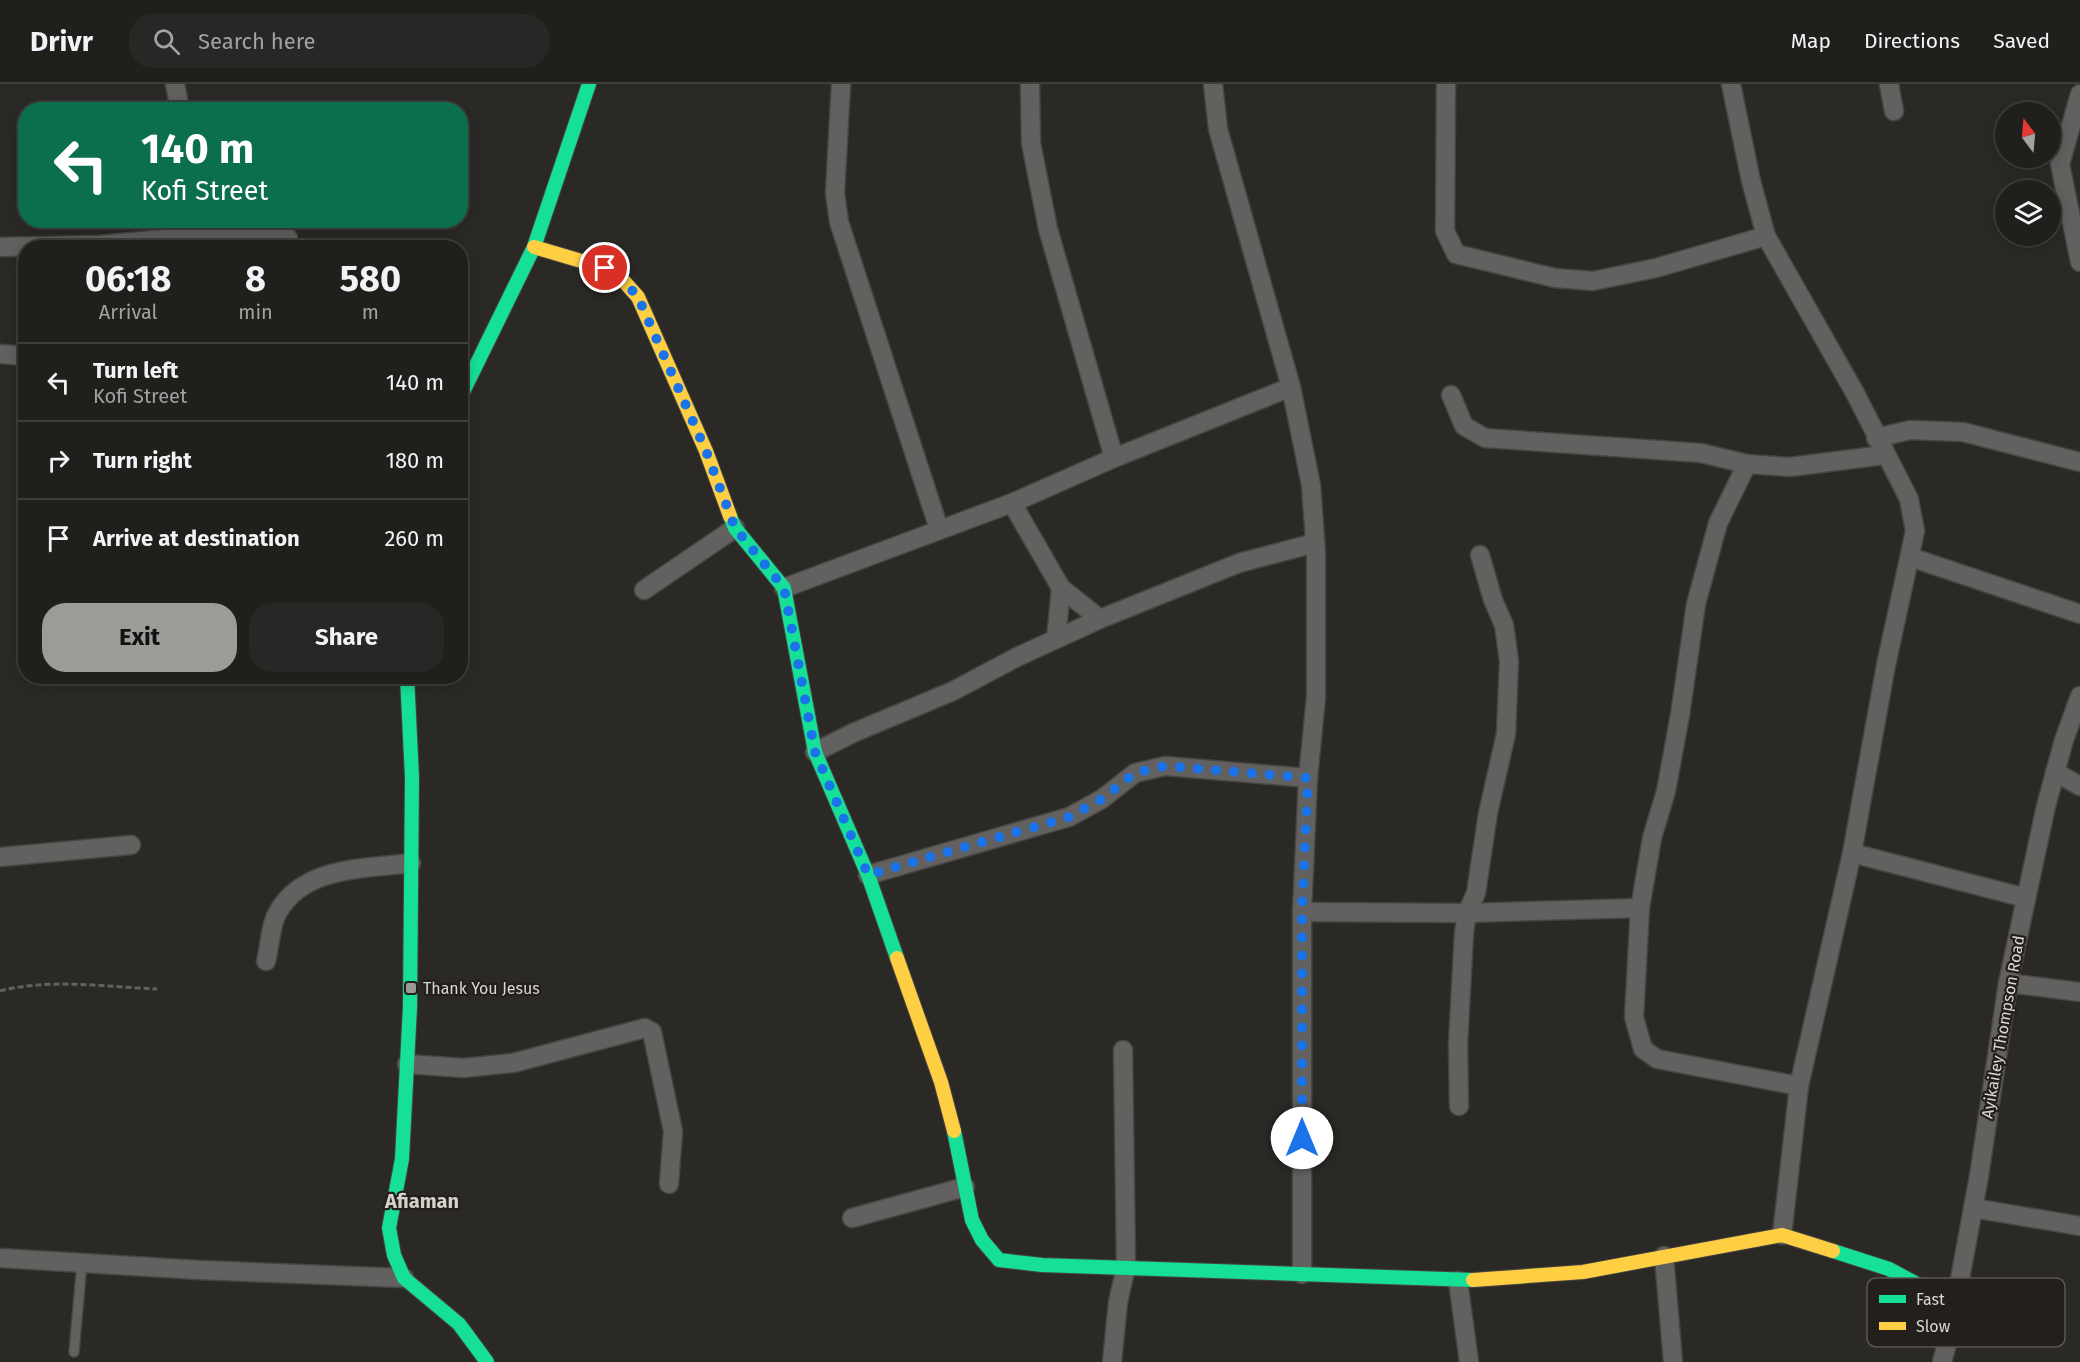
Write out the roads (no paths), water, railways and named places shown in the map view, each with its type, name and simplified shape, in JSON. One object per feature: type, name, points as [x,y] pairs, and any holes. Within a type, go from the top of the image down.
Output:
[{"type":"street","points":[[175,84],[178,102]]},
{"type":"street","points":[[468,382],[534,247],[588,84]]},
{"type":"street","points":[[841,84],[835,193],[839,222],[939,529]]},
{"type":"street","points":[[1030,84],[1031,143],[1048,229],[1114,458]]},
{"type":"street","points":[[1213,84],[1218,129],[1291,387],[1311,485],[1315,543],[1316,697],[1308,778],[1302,912],[1302,1274]]},
{"type":"street","points":[[1446,84],[1445,231],[1456,254],[1555,278],[1593,281],[1656,268],[1766,236]]},
{"type":"street","points":[[1731,84],[1751,181],[1766,236],[1855,393],[1884,455],[1909,499],[1915,531],[1852,853],[1799,1086],[1782,1235]]},
{"type":"street","points":[[1889,84],[1894,111]]},
{"type":"street","points":[[2080,94],[2060,164],[2080,262]]},
{"type":"street","points":[[126,240],[187,229],[288,238]]},
{"type":"street","points":[[0,247],[18,247]]},
{"type":"street","points":[[534,247],[605,268],[620,277],[638,297],[706,451],[735,528],[784,588],[815,752],[868,875],[941,1082],[955,1133],[972,1220],[982,1240],[999,1260],[1042,1265],[1458,1281],[1583,1272],[1782,1235],[1889,1269],[1908,1278]]},
{"type":"street","points":[[0,354],[18,355]]},
{"type":"street","points":[[784,588],[1012,503],[1114,458],[1291,387]]},
{"type":"street","points":[[1450,395],[1464,426],[1485,438],[1701,453],[1747,464],[1790,467],[1884,455]]},
{"type":"street","points":[[1876,438],[1910,430],[1963,432],[2080,462]]},
{"type":"street","points":[[1747,464],[1718,523],[1696,604],[1680,715],[1666,791],[1652,838],[1640,908],[1634,1017],[1642,1049],[1656,1059],[1799,1086]]},
{"type":"street","points":[[1012,503],[1061,588],[1100,619]]},
{"type":"street","points":[[644,590],[735,528]]},
{"type":"street","points":[[815,752],[853,733],[952,691],[1100,619],[1239,563],[1315,543]]},
{"type":"street","points":[[1458,1106],[1458,1045],[1467,913],[1476,893],[1488,813],[1506,734],[1509,661],[1504,625],[1492,600],[1480,555]]},
{"type":"street","points":[[1910,557],[2080,614]]},
{"type":"street","points":[[1056,639],[1061,588]]},
{"type":"street","points":[[407,684],[412,777],[407,1065],[402,1159],[389,1228],[394,1256],[404,1278],[459,1324],[487,1362]]},
{"type":"street","name":"Ayikailey Thompson Road","points":[[1959,1278],[1973,1208],[2008,983],[2055,772],[2080,696]]},
{"type":"street","points":[[868,875],[1069,817],[1102,799],[1135,773],[1165,766],[1308,778]]},
{"type":"street","points":[[2055,772],[2080,786]]},
{"type":"street","points":[[0,857],[130,845]]},
{"type":"street","points":[[1852,853],[2026,898]]},
{"type":"street","points":[[266,961],[277,913],[293,892],[328,873],[411,863]]},
{"type":"street","points":[[1302,912],[1467,913],[1640,908]]},
{"type":"street","points":[[2008,983],[2080,993]]},
{"type":"street","points":[[407,1065],[463,1068],[513,1063],[645,1028],[652,1032],[673,1131],[669,1184]]},
{"type":"street","points":[[1112,1362],[1118,1302],[1126,1267],[1124,1050]]},
{"type":"street","points":[[852,1218],[965,1187]]},
{"type":"street","points":[[1973,1208],[2080,1226]]},
{"type":"street","points":[[1664,1256],[1673,1362]]},
{"type":"street","points":[[0,1258],[404,1278]]},
{"type":"street","points":[[1458,1281],[1468,1362]]},
{"type":"street","name":"Ayikailey Thompson Road","points":[[1942,1362],[1945,1347]]},
{"type":"lane","points":[[74,1353],[82,1263]]},
{"type":"place","name":"Thank You Jesus","points":[[411,988]]},
{"type":"district","name":"Afiaman","points":[[422,1201]]}]
